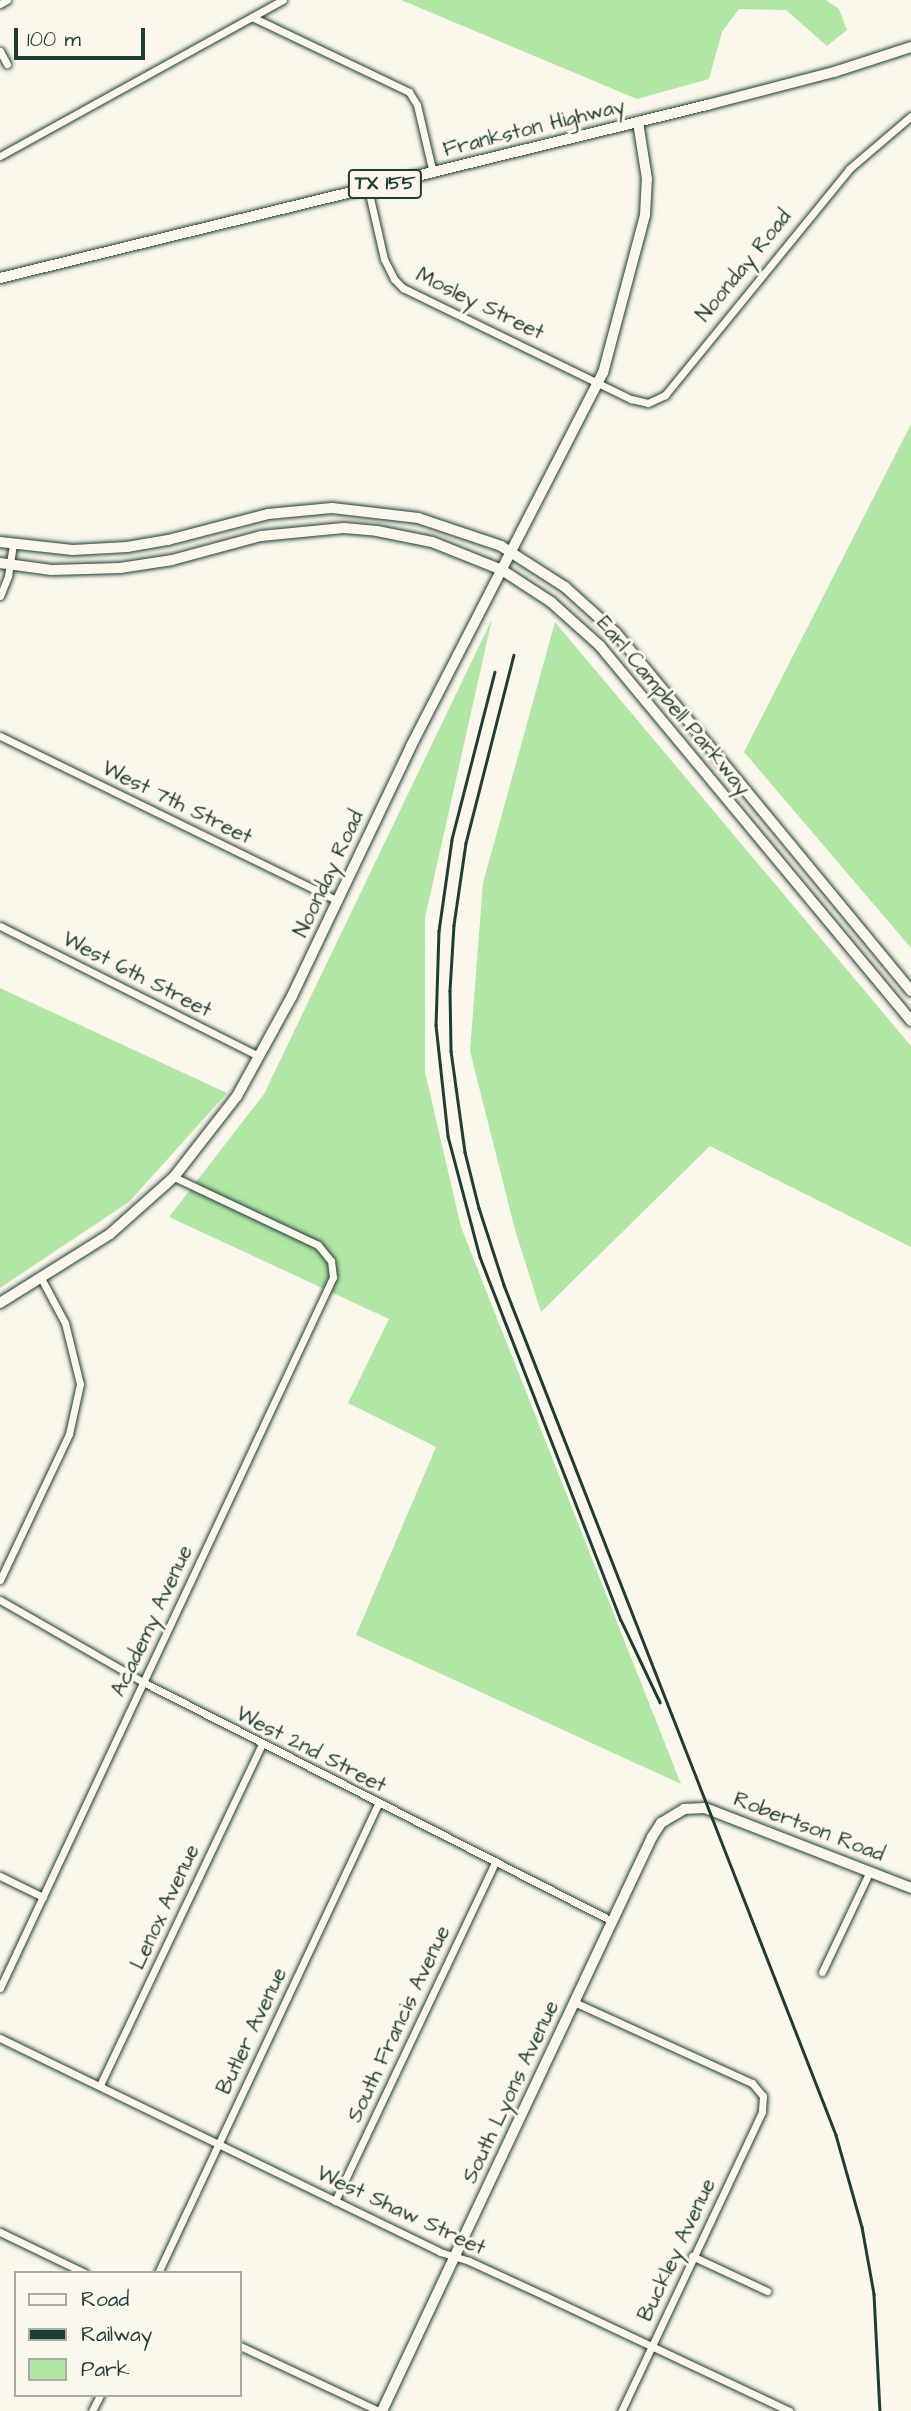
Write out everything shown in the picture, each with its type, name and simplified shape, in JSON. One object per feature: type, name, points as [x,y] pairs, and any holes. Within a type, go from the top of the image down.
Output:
[{"type":"main road","name":"Frankston Highway","points":[[0,278],[638,122],[825,74],[911,47]]},
{"type":"street","points":[[0,4],[7,0]]},
{"type":"street","points":[[0,156],[283,0]]},
{"type":"street","points":[[252,17],[409,92],[417,105],[433,173]]},
{"type":"street","points":[[0,51],[7,64]]},
{"type":"street","name":"Noonday Road","points":[[598,384],[638,402],[648,403],[661,398],[838,181],[872,146],[911,116]]},
{"type":"street","name":"Noonday Road","points":[[0,1303],[110,1234],[174,1177],[237,1096],[292,996],[371,827],[598,384],[613,342],[645,215],[646,179],[638,122]]},
{"type":"street","name":"Mosley Street","points":[[368,188],[384,259],[394,279],[403,288],[598,384]]},
{"type":"street","name":"Earl Campbell Parkway","points":[[0,542],[73,550],[127,547],[168,540],[243,519],[309,509],[388,512],[446,525],[511,552],[565,587],[616,633],[911,990]]},
{"type":"street","points":[[243,519],[248,539]]},
{"type":"street","name":"Earl Campbell Parkway","points":[[5,564],[71,570],[137,566],[248,539],[310,529],[377,531],[432,542],[502,570],[557,607],[600,646],[911,1021]]},
{"type":"street","points":[[0,596],[5,564],[13,544]]},
{"type":"street","name":"West 7th Street","points":[[0,736],[338,901]]},
{"type":"street","name":"West 6th Street","points":[[0,926],[258,1056]]},
{"type":"street","name":"Academy Avenue","points":[[0,1988],[330,1287],[332,1268],[318,1245],[174,1177]]},
{"type":"street","points":[[0,1580],[69,1434],[80,1384],[65,1323],[41,1278]]},
{"type":"street","name":"West 2nd Street","points":[[0,1600],[143,1682],[612,1921]]},
{"type":"street","name":"Lenox Avenue","points":[[100,2085],[262,1744]]},
{"type":"street","name":"Butler Avenue","points":[[159,2271],[378,1804]]},
{"type":"street","name":"Robertson Road","points":[[692,1808],[710,1810],[911,1888]]},
{"type":"street","name":"South Lyons Avenue","points":[[381,2411],[656,1829],[672,1814],[692,1808]]},
{"type":"street","name":"South Francis Avenue","points":[[335,2201],[496,1861]]},
{"type":"street","points":[[822,1972],[870,1871]]},
{"type":"street","points":[[0,1876],[43,1897]]},
{"type":"street","name":"Buckley Avenue","points":[[574,2002],[752,2083],[763,2096],[764,2104],[621,2411]]},
{"type":"street","name":"West Shaw Street","points":[[0,2038],[335,2201],[789,2411]]},
{"type":"street","points":[[0,2232],[81,2271]]},
{"type":"street","points":[[692,2256],[767,2291]]},
{"type":"street","points":[[242,2347],[381,2411]]},
{"type":"green space","points":[[401,0],[826,0],[839,9],[847,30],[827,46],[786,10],[739,9],[722,32],[709,79],[637,99]]},
{"type":"green space","points":[[911,424],[911,948],[744,752]]},
{"type":"green space","points":[[492,619],[425,918],[425,1072],[461,1227],[681,1784],[356,1635],[436,1447],[348,1403],[389,1319],[169,1217],[264,1094]]},
{"type":"green space","points":[[555,622],[911,1046],[911,1247],[710,1146],[541,1312],[515,1230],[470,1051],[483,883]]},
{"type":"green space","points":[[0,988],[227,1093],[129,1202],[0,1288]]},
{"type":"railway","points":[[514,655],[466,843],[454,925],[450,991],[451,1051],[465,1152],[479,1208],[504,1285],[836,2135],[862,2227],[874,2294],[880,2411]]},
{"type":"railway","points":[[495,672],[452,840],[439,931],[436,1025],[448,1136],[480,1257],[621,1620],[660,1702]]}]
